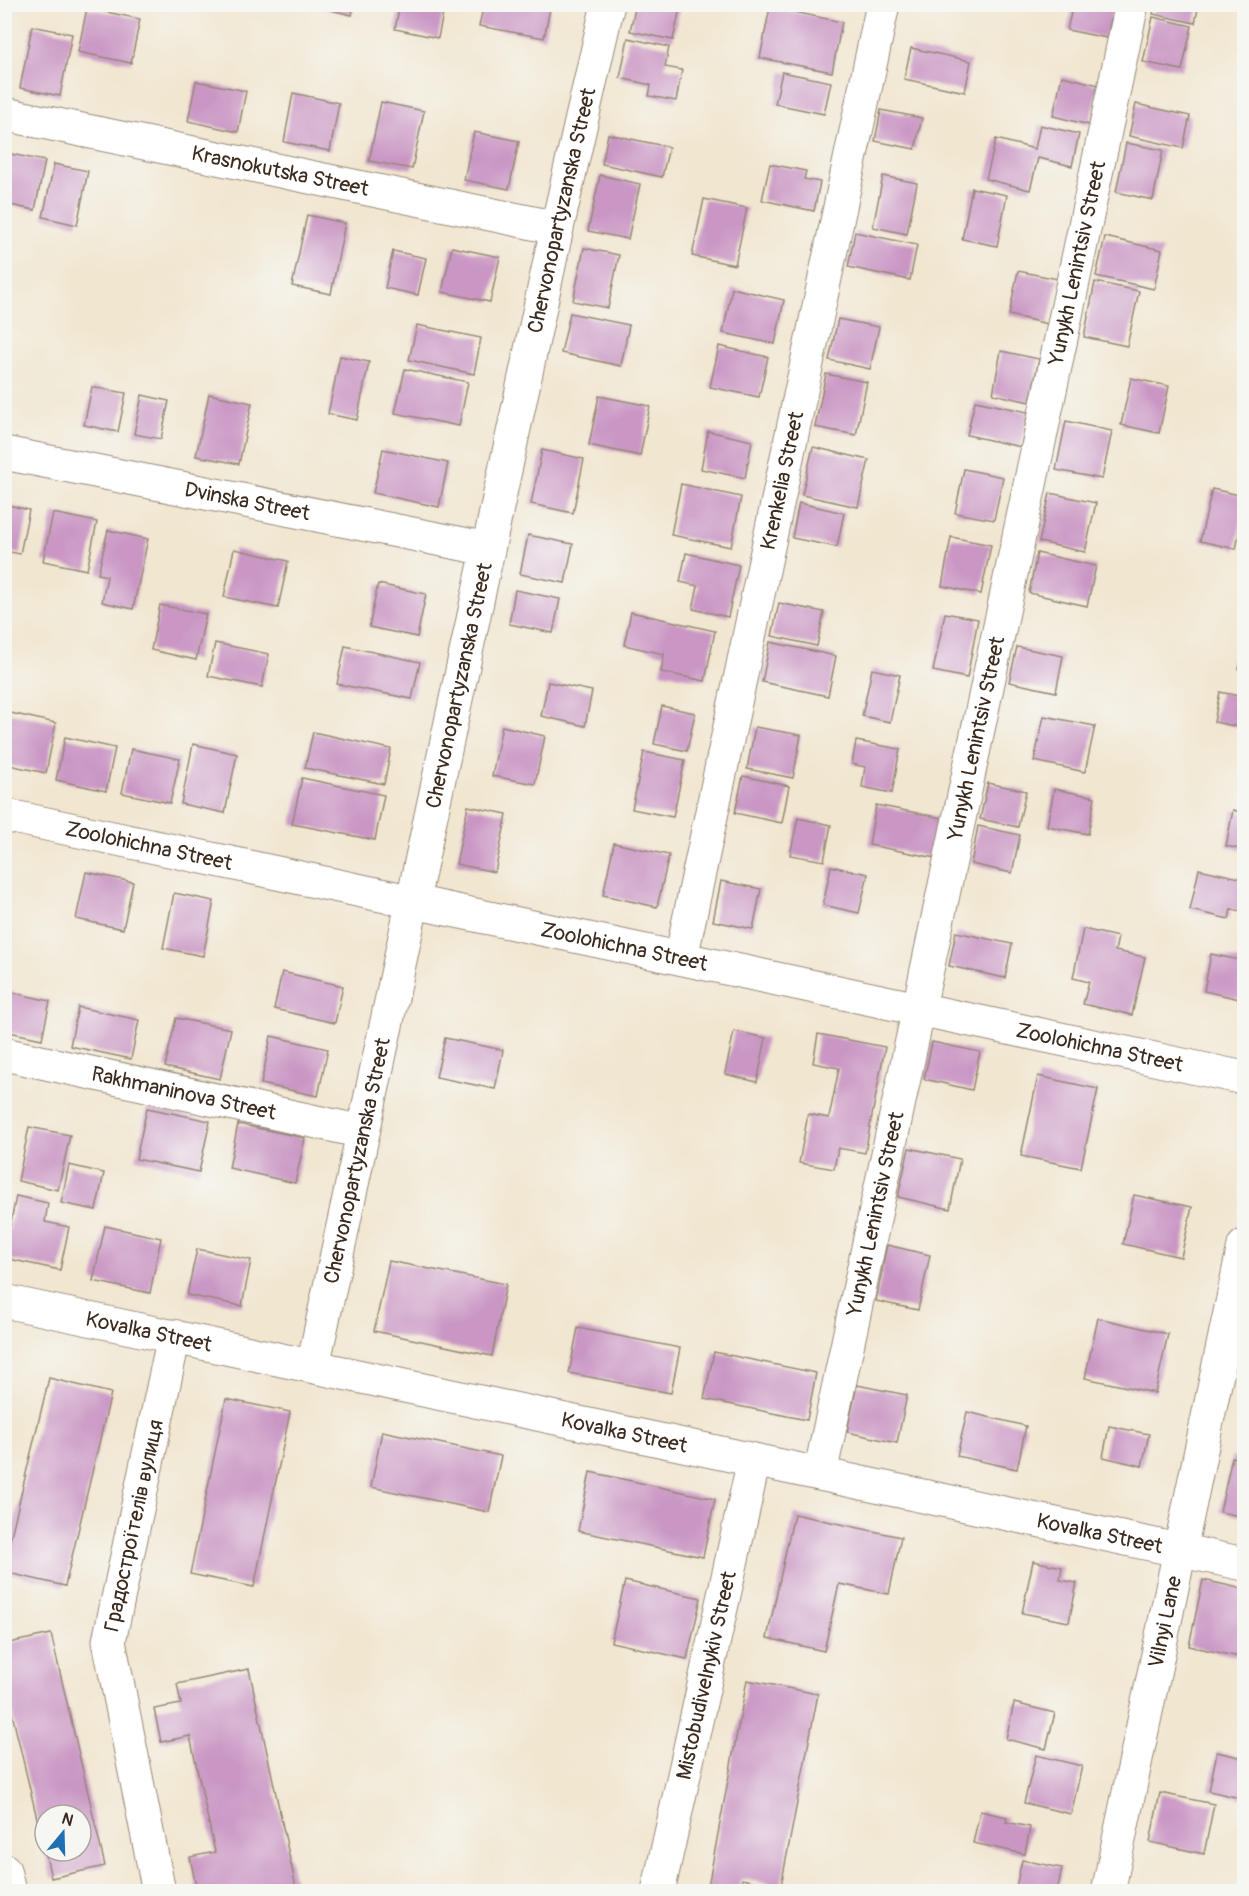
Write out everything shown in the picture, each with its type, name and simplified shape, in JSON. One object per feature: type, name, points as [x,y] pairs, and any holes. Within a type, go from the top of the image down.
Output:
[{"type":"street","name":"Chervonopartyzanska Street","points":[[313,1366],[556,228],[608,4]]},
{"type":"street","name":"Krenkelia Street","points":[[681,958],[883,4]]},
{"type":"street","name":"Yunykh Lenintsiv Street","points":[[820,1474],[1132,4]]},
{"type":"street","name":"Krasnokutska Street","points":[[4,114],[556,228]]},
{"type":"street","name":"Dvinska Street","points":[[4,453],[488,549]]},
{"type":"street","name":"Zoolohichna Street","points":[[4,815],[1245,1078]]},
{"type":"street","name":"Rakhmaninova Street","points":[[4,1054],[363,1132]]},
{"type":"street","name":"Vilnyi Lane","points":[[1108,1892],[1245,1246]]},
{"type":"street","name":"Kovalka Street","points":[[4,1301],[1245,1564]]},
{"type":"street","name":"Градостроїтелiв вулиця","points":[[159,1892],[109,1641],[174,1336]]},
{"type":"street","name":"Mistobudivelnykiv Street","points":[[658,1892],[754,1460]]},
{"type":"street","points":[[4,1870],[9,1892]]},
{"type":"building","points":[[305,4],[354,4],[352,15]]},
{"type":"building","points":[[400,4],[445,4],[438,38],[395,29]]},
{"type":"building","points":[[484,4],[551,4],[544,38],[479,26]]},
{"type":"building","points":[[636,4],[681,4],[673,40],[630,31]]},
{"type":"building","points":[[1073,4],[1114,4],[1107,38],[1067,30]]},
{"type":"building","points":[[1155,4],[1199,4],[1195,23],[1153,14]]},
{"type":"building","points":[[770,7],[842,22],[832,72],[760,58]]},
{"type":"building","points":[[87,8],[140,19],[131,63],[78,52]]},
{"type":"building","points":[[1153,17],[1192,26],[1182,70],[1143,62]]},
{"type":"building","points":[[32,26],[72,34],[60,96],[20,88]]},
{"type":"building","points":[[628,38],[669,47],[665,67],[682,70],[676,101],[649,96],[651,85],[620,78]]},
{"type":"building","points":[[911,48],[971,61],[965,92],[904,79]]},
{"type":"building","points":[[782,72],[831,82],[824,114],[775,104]]},
{"type":"building","points":[[1062,76],[1099,85],[1089,125],[1053,116]]},
{"type":"building","points":[[196,81],[246,91],[238,132],[188,121]]},
{"type":"building","points":[[293,93],[339,103],[330,151],[284,142]]},
{"type":"building","points":[[381,102],[424,111],[412,169],[369,161]]},
{"type":"building","points":[[1136,104],[1190,116],[1183,148],[1129,136]]},
{"type":"building","points":[[881,110],[922,118],[915,149],[875,141]]},
{"type":"building","points":[[1040,125],[1079,134],[1072,166],[1038,158],[1030,190],[986,179],[996,139],[1035,149]]},
{"type":"building","points":[[474,132],[519,141],[509,189],[464,180]]},
{"type":"building","points":[[608,134],[669,147],[662,177],[602,164]]},
{"type":"building","points":[[1126,143],[1163,150],[1153,200],[1116,192]]},
{"type":"building","points":[[6,153],[45,161],[35,210],[4,204]]},
{"type":"building","points":[[54,164],[88,171],[77,225],[43,217]]},
{"type":"building","points":[[770,164],[806,171],[804,179],[820,182],[814,211],[762,200]]},
{"type":"building","points":[[600,175],[640,184],[628,239],[588,231]]},
{"type":"building","points":[[883,176],[917,183],[907,234],[873,227]]},
{"type":"building","points":[[972,188],[1007,195],[997,246],[962,239]]},
{"type":"building","points":[[704,199],[747,208],[735,265],[692,256]]},
{"type":"building","points":[[307,215],[345,223],[331,294],[292,286]]},
{"type":"building","points":[[855,232],[917,245],[910,280],[848,267]]},
{"type":"building","points":[[1105,237],[1162,250],[1154,289],[1096,276]]},
{"type":"building","points":[[452,247],[500,257],[490,302],[442,292]]},
{"type":"building","points":[[584,248],[619,255],[608,308],[573,301]]},
{"type":"building","points":[[393,251],[426,258],[418,295],[385,288]]},
{"type":"building","points":[[1018,271],[1058,279],[1048,324],[1009,315]]},
{"type":"building","points":[[1095,282],[1139,291],[1127,346],[1084,337]]},
{"type":"building","points":[[732,288],[784,300],[775,344],[723,333]]},
{"type":"building","points":[[570,313],[629,325],[621,366],[561,353]]},
{"type":"building","points":[[838,319],[879,327],[870,369],[829,360]]},
{"type":"building","points":[[417,325],[481,338],[474,374],[409,360]]},
{"type":"building","points":[[719,346],[768,357],[759,397],[710,387]]},
{"type":"building","points":[[1001,351],[1039,359],[1030,402],[993,394]]},
{"type":"building","points":[[340,356],[369,362],[357,420],[328,414]]},
{"type":"building","points":[[405,369],[468,382],[459,426],[395,413]]},
{"type":"building","points":[[826,374],[867,382],[856,435],[815,427]]},
{"type":"building","points":[[1131,378],[1169,386],[1159,433],[1121,425]]},
{"type":"building","points":[[92,387],[126,393],[118,432],[84,425]]},
{"type":"building","points":[[209,394],[252,403],[239,464],[196,456]]},
{"type":"building","points":[[142,395],[169,401],[161,439],[134,434]]},
{"type":"building","points":[[599,396],[650,406],[640,456],[589,445]]},
{"type":"building","points":[[975,401],[1028,412],[1021,447],[967,435]]},
{"type":"building","points":[[1066,421],[1112,431],[1102,479],[1056,470]]},
{"type":"building","points":[[708,431],[752,441],[745,478],[701,469]]},
{"type":"building","points":[[813,447],[869,460],[858,507],[802,495]]},
{"type":"building","points":[[383,449],[448,463],[439,507],[373,493]]},
{"type":"building","points":[[542,450],[584,459],[573,513],[531,504]]},
{"type":"building","points":[[964,469],[1003,477],[994,520],[955,513]]},
{"type":"building","points":[[681,484],[741,497],[731,547],[671,535]]},
{"type":"building","points":[[1212,489],[1244,496],[1236,549],[1200,541]]},
{"type":"building","points":[[1050,493],[1096,503],[1085,552],[1039,542]]},
{"type":"building","points":[[799,503],[844,513],[837,547],[792,538]]},
{"type":"building","points":[[4,504],[29,510],[20,554],[4,551]]},
{"type":"building","points":[[53,513],[97,522],[87,570],[43,561]]},
{"type":"building","points":[[108,530],[148,539],[133,609],[102,602],[107,576],[98,574]]},
{"type":"building","points":[[528,535],[573,544],[565,583],[520,574]]},
{"type":"building","points":[[951,537],[991,545],[981,594],[942,586]]},
{"type":"building","points":[[234,549],[288,561],[278,608],[224,597]]},
{"type":"building","points":[[686,553],[739,565],[728,617],[693,609],[698,586],[680,582]]},
{"type":"building","points":[[1037,553],[1096,566],[1087,606],[1029,593]]},
{"type":"building","points":[[378,584],[426,594],[417,637],[369,627]]},
{"type":"building","points":[[515,590],[560,599],[553,633],[509,624]]},
{"type":"building","points":[[779,603],[824,612],[817,646],[772,636]]},
{"type":"building","points":[[160,605],[206,614],[196,660],[151,650]]},
{"type":"building","points":[[631,612],[715,631],[705,681],[661,672],[664,654],[624,645]]},
{"type":"building","points":[[945,613],[978,619],[967,678],[933,671]]},
{"type":"building","points":[[770,642],[836,656],[828,696],[762,682]]},
{"type":"building","points":[[215,643],[269,654],[262,687],[208,676]]},
{"type":"building","points":[[345,646],[420,662],[412,699],[337,684]]},
{"type":"building","points":[[1017,647],[1063,656],[1056,692],[1009,682]]},
{"type":"building","points":[[1244,647],[1244,670],[1239,669]]},
{"type":"building","points":[[872,669],[900,675],[890,722],[862,716]]},
{"type":"building","points":[[548,682],[592,691],[585,726],[541,716]]},
{"type":"building","points":[[1220,692],[1244,697],[1244,728],[1214,722]]},
{"type":"building","points":[[662,706],[695,713],[687,751],[654,744]]},
{"type":"building","points":[[6,712],[56,723],[46,773],[4,764]]},
{"type":"building","points":[[1044,716],[1095,726],[1085,772],[1034,761]]},
{"type":"building","points":[[502,726],[545,736],[535,784],[492,776]]},
{"type":"building","points":[[755,727],[801,735],[793,778],[747,769]]},
{"type":"building","points":[[313,732],[391,749],[384,784],[305,768]]},
{"type":"building","points":[[65,737],[115,748],[106,791],[56,780]]},
{"type":"building","points":[[856,741],[900,749],[892,793],[862,787],[865,767],[852,764]]},
{"type":"building","points":[[193,744],[237,754],[225,813],[181,804]]},
{"type":"building","points":[[131,749],[180,759],[170,803],[122,793]]},
{"type":"building","points":[[644,752],[685,760],[673,817],[632,809]]},
{"type":"building","points":[[743,776],[789,786],[782,823],[735,813]]},
{"type":"building","points":[[302,778],[384,795],[375,840],[292,824]]},
{"type":"building","points":[[988,783],[1026,791],[1018,827],[980,819]]},
{"type":"building","points":[[1054,789],[1095,797],[1088,834],[1047,826]]},
{"type":"building","points":[[876,805],[943,818],[936,858],[869,845]]},
{"type":"building","points":[[468,806],[507,814],[495,872],[456,864]]},
{"type":"building","points":[[1233,810],[1244,813],[1244,850],[1226,846]]},
{"type":"building","points":[[798,818],[831,825],[824,861],[790,855]]},
{"type":"building","points":[[978,826],[1020,835],[1012,873],[971,864]]},
{"type":"building","points":[[614,843],[669,855],[657,907],[603,895]]},
{"type":"building","points":[[831,866],[868,874],[859,913],[823,905]]},
{"type":"building","points":[[1199,869],[1244,879],[1244,912],[1231,909],[1229,919],[1190,910]]},
{"type":"building","points":[[86,872],[133,882],[123,929],[76,919]]},
{"type":"building","points":[[721,881],[761,889],[753,929],[713,921]]},
{"type":"building","points":[[174,893],[214,901],[203,956],[163,948]]},
{"type":"building","points":[[1083,929],[1118,937],[1115,951],[1145,957],[1132,1015],[1083,1004],[1089,982],[1073,978]]},
{"type":"building","points":[[956,932],[1012,944],[1005,978],[949,966]]},
{"type":"building","points":[[1211,954],[1244,961],[1244,1000],[1204,991]]},
{"type":"building","points":[[282,972],[343,986],[335,1023],[274,1009]]},
{"type":"building","points":[[6,991],[50,1001],[42,1039],[4,1031]]},
{"type":"building","points":[[78,1007],[139,1020],[131,1059],[70,1046]]},
{"type":"building","points":[[176,1018],[231,1029],[220,1079],[165,1067]]},
{"type":"building","points":[[734,1031],[766,1038],[757,1082],[725,1074]]},
{"type":"building","points":[[818,1034],[885,1047],[865,1153],[838,1148],[834,1169],[799,1163],[808,1114],[829,1118],[839,1068],[813,1063]]},
{"type":"building","points":[[271,1036],[328,1049],[318,1096],[261,1084]]},
{"type":"building","points":[[445,1038],[503,1050],[495,1089],[436,1077]]},
{"type":"building","points":[[932,1042],[980,1052],[972,1090],[924,1079]]},
{"type":"building","points":[[1038,1076],[1098,1089],[1081,1168],[1021,1156]]},
{"type":"building","points":[[147,1108],[210,1121],[199,1172],[136,1159]]},
{"type":"building","points":[[238,1124],[305,1138],[295,1183],[229,1168]]},
{"type":"building","points":[[29,1127],[70,1135],[58,1190],[18,1181]]},
{"type":"building","points":[[909,1148],[960,1159],[950,1209],[898,1197]]},
{"type":"building","points":[[69,1165],[104,1173],[96,1210],[61,1203]]},
{"type":"building","points":[[1134,1195],[1192,1207],[1181,1257],[1123,1244]]},
{"type":"building","points":[[16,1196],[48,1203],[45,1222],[69,1227],[60,1270],[4,1258]]},
{"type":"building","points":[[105,1226],[161,1238],[150,1293],[93,1281]]},
{"type":"building","points":[[887,1245],[930,1255],[918,1310],[876,1301]]},
{"type":"building","points":[[197,1249],[251,1260],[242,1306],[187,1295]]},
{"type":"building","points":[[389,1261],[506,1284],[492,1356],[374,1331]]},
{"type":"building","points":[[1098,1318],[1168,1334],[1155,1393],[1085,1378]]},
{"type":"building","points":[[578,1328],[680,1348],[671,1393],[569,1373]]},
{"type":"building","points":[[714,1352],[816,1373],[807,1420],[704,1399]]},
{"type":"building","points":[[49,1378],[111,1393],[65,1586],[4,1572]]},
{"type":"building","points":[[857,1385],[907,1395],[897,1443],[847,1432]]},
{"type":"building","points":[[226,1399],[290,1412],[254,1587],[190,1574]]},
{"type":"building","points":[[967,1412],[1026,1426],[1017,1469],[957,1456]]},
{"type":"building","points":[[1109,1426],[1149,1434],[1142,1466],[1103,1457]]},
{"type":"building","points":[[382,1431],[501,1456],[489,1512],[371,1487]]},
{"type":"building","points":[[1232,1457],[1244,1459],[1244,1517],[1220,1512]]},
{"type":"building","points":[[590,1472],[715,1499],[703,1557],[578,1531]]},
{"type":"building","points":[[794,1514],[901,1537],[889,1594],[839,1584],[824,1651],[767,1638]]},
{"type":"building","points":[[1033,1561],[1062,1567],[1060,1580],[1077,1583],[1069,1622],[1022,1613]]},
{"type":"building","points":[[1203,1580],[1244,1589],[1244,1658],[1189,1646]]},
{"type":"building","points":[[625,1581],[701,1598],[687,1659],[611,1642]]},
{"type":"building","points":[[51,1634],[90,1803],[33,1803],[4,1680],[4,1644]]},
{"type":"building","points":[[249,1669],[297,1892],[197,1892],[190,1857],[215,1852],[190,1736],[161,1742],[154,1709],[181,1704],[177,1684]]},
{"type":"building","points":[[747,1680],[818,1694],[781,1886],[742,1879],[739,1892],[707,1892]]},
{"type":"building","points":[[1014,1703],[1055,1713],[1046,1749],[1006,1739]]},
{"type":"building","points":[[1217,1752],[1244,1758],[1244,1799],[1209,1791]]},
{"type":"building","points":[[1036,1755],[1082,1766],[1071,1814],[1024,1803]]},
{"type":"building","points":[[1160,1793],[1214,1804],[1204,1854],[1150,1842]]},
{"type":"building","points":[[980,1811],[1007,1817],[1006,1822],[1030,1827],[1025,1854],[973,1843]]},
{"type":"building","points":[[93,1814],[105,1866],[51,1878],[48,1863],[93,1863]]},
{"type":"building","points":[[1022,1860],[1062,1868],[1057,1892],[1015,1892]]}]
